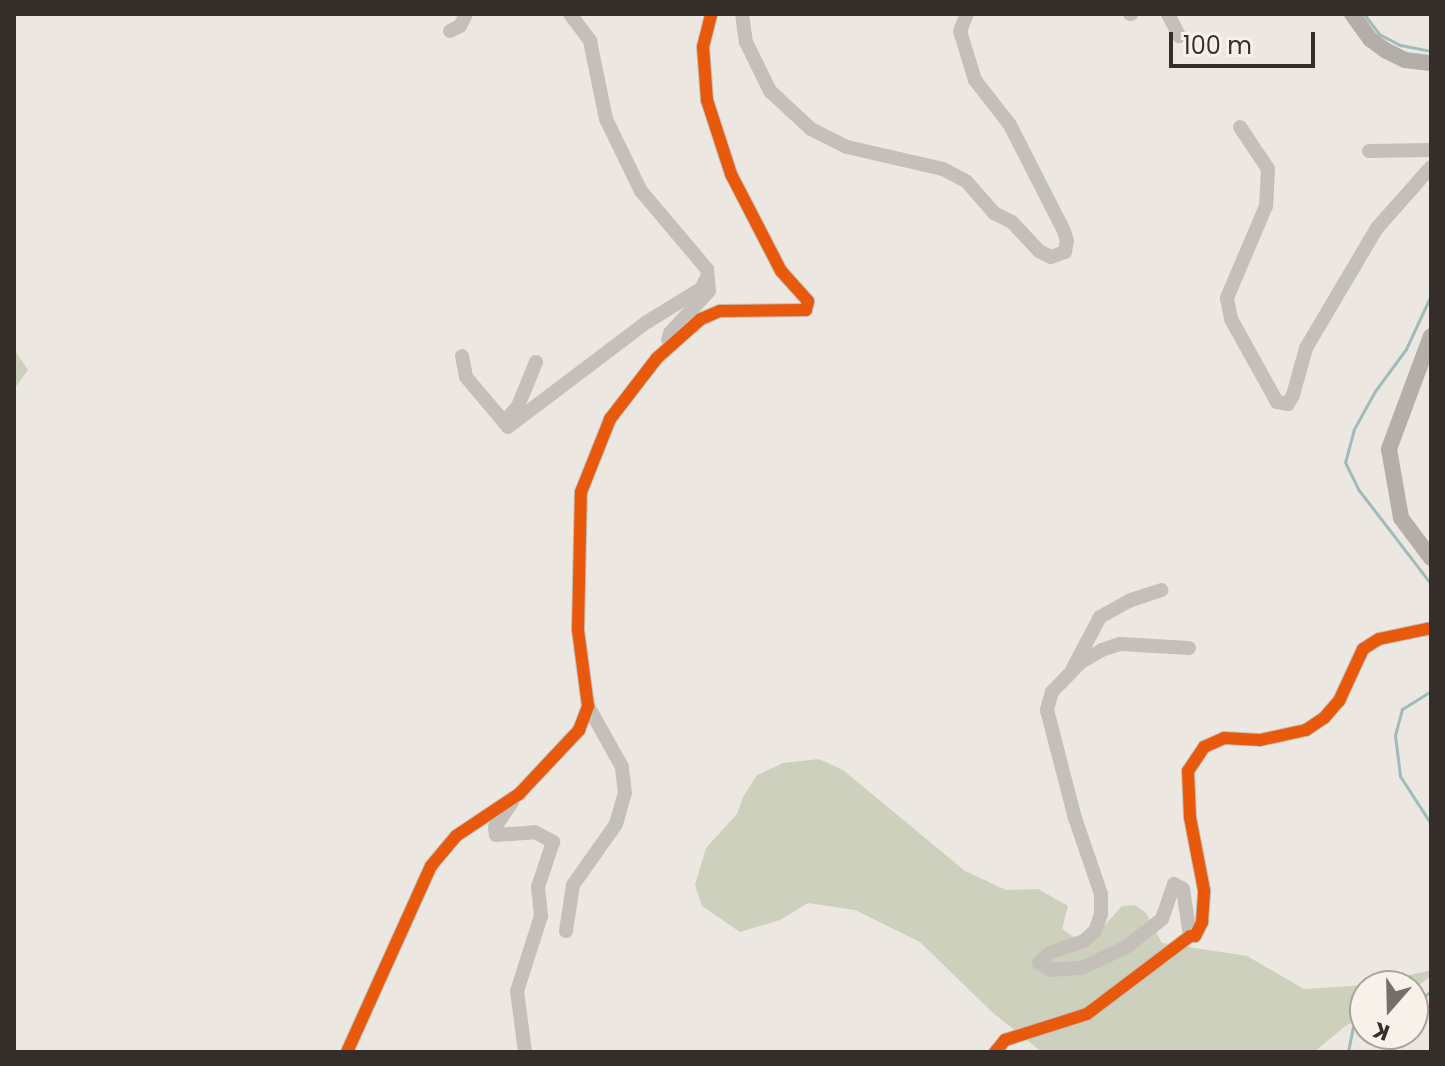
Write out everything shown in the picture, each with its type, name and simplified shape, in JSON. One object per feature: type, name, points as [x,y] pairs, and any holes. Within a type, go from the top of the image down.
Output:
[{"type":"main road","points":[[1352,14],[1370,39],[1385,50],[1405,60],[1431,63]]},
{"type":"main road","points":[[1431,336],[1428,356],[1389,449],[1401,518],[1431,558]]},
{"type":"street","points":[[450,31],[460,26],[466,14]]},
{"type":"street","points":[[570,14],[590,41],[606,119],[641,191],[708,273],[709,291],[670,333],[664,351]]},
{"type":"street","points":[[566,931],[573,885],[616,824],[625,793],[622,767],[588,706],[578,630],[581,492],[610,419],[664,351],[701,319],[720,311],[806,310],[808,301],[781,271],[731,174],[707,100],[703,47],[711,14]]},
{"type":"street","points":[[742,14],[746,42],[770,91],[811,129],[847,147],[943,169],[967,182],[994,213],[1012,222],[1039,251],[1051,257],[1065,252],[1067,241],[1064,231],[1010,125],[975,80],[960,31],[967,14]]},
{"type":"street","points":[[1168,14],[1179,36]]},
{"type":"street","points":[[1240,127],[1268,169],[1266,206],[1227,298],[1231,319],[1277,402],[1288,404],[1306,348],[1377,228],[1431,167]]},
{"type":"street","points":[[1369,151],[1431,150]]},
{"type":"street","points":[[462,356],[466,377],[508,427],[519,423],[559,386],[647,322],[702,288],[708,273]]},
{"type":"street","points":[[504,422],[522,397],[536,362]]},
{"type":"street","points":[[1072,672],[1100,617],[1131,600],[1161,590]]},
{"type":"street","points":[[995,1052],[1005,1040],[1087,1014],[1190,936],[1195,936],[1204,909],[1204,890],[1190,817],[1188,771],[1192,760],[1204,747],[1224,738],[1260,740],[1306,730],[1324,718],[1339,701],[1363,649],[1379,639],[1431,628]]},
{"type":"street","points":[[1189,648],[1120,644],[1102,650],[1072,672],[1052,692],[1047,710],[1075,818],[1101,894],[1101,914],[1095,931],[1084,941],[1050,953],[1039,963],[1050,970],[1082,968],[1126,947],[1162,919],[1174,884],[1183,889],[1190,936]]},
{"type":"street","points":[[347,1052],[431,866],[456,836],[513,798],[579,730],[588,706]]},
{"type":"street","points":[[513,798],[511,806],[495,827],[496,835],[535,832],[553,842],[538,887],[541,916],[517,991],[525,1052]]},
{"type":"green space","points":[[14,349],[28,370],[14,389]]},
{"type":"green space","points":[[819,759],[843,770],[965,871],[1006,890],[1038,889],[1068,906],[1062,929],[1077,939],[1104,926],[1122,906],[1135,905],[1146,913],[1162,943],[1247,956],[1304,989],[1349,986],[1349,1024],[1314,1052],[1042,1052],[992,1012],[920,942],[855,910],[808,903],[780,920],[740,932],[702,906],[695,885],[706,848],[737,814],[743,797],[757,775],[783,763]]},
{"type":"waterway","points":[[1364,14],[1379,34],[1400,45],[1431,51]]},
{"type":"waterway","points":[[1431,295],[1406,349],[1375,391],[1354,429],[1345,462],[1358,489],[1431,584]]},
{"type":"waterway","points":[[1431,691],[1402,709],[1395,735],[1400,776],[1431,824]]},
{"type":"waterway","points":[[1348,1052],[1349,1047]]},
{"type":"cycle path","points":[[347,1052],[431,866],[456,836],[519,794],[579,730],[588,706],[578,630],[581,492],[610,419],[657,358],[701,319],[720,311],[806,310],[808,301],[781,271],[731,174],[707,100],[703,47],[711,14]]},
{"type":"cycle path","points":[[995,1052],[1005,1040],[1087,1014],[1190,936],[1195,936],[1202,922],[1204,890],[1190,817],[1188,771],[1204,747],[1224,738],[1260,740],[1306,730],[1324,718],[1339,701],[1363,649],[1379,639],[1431,628]]}]
